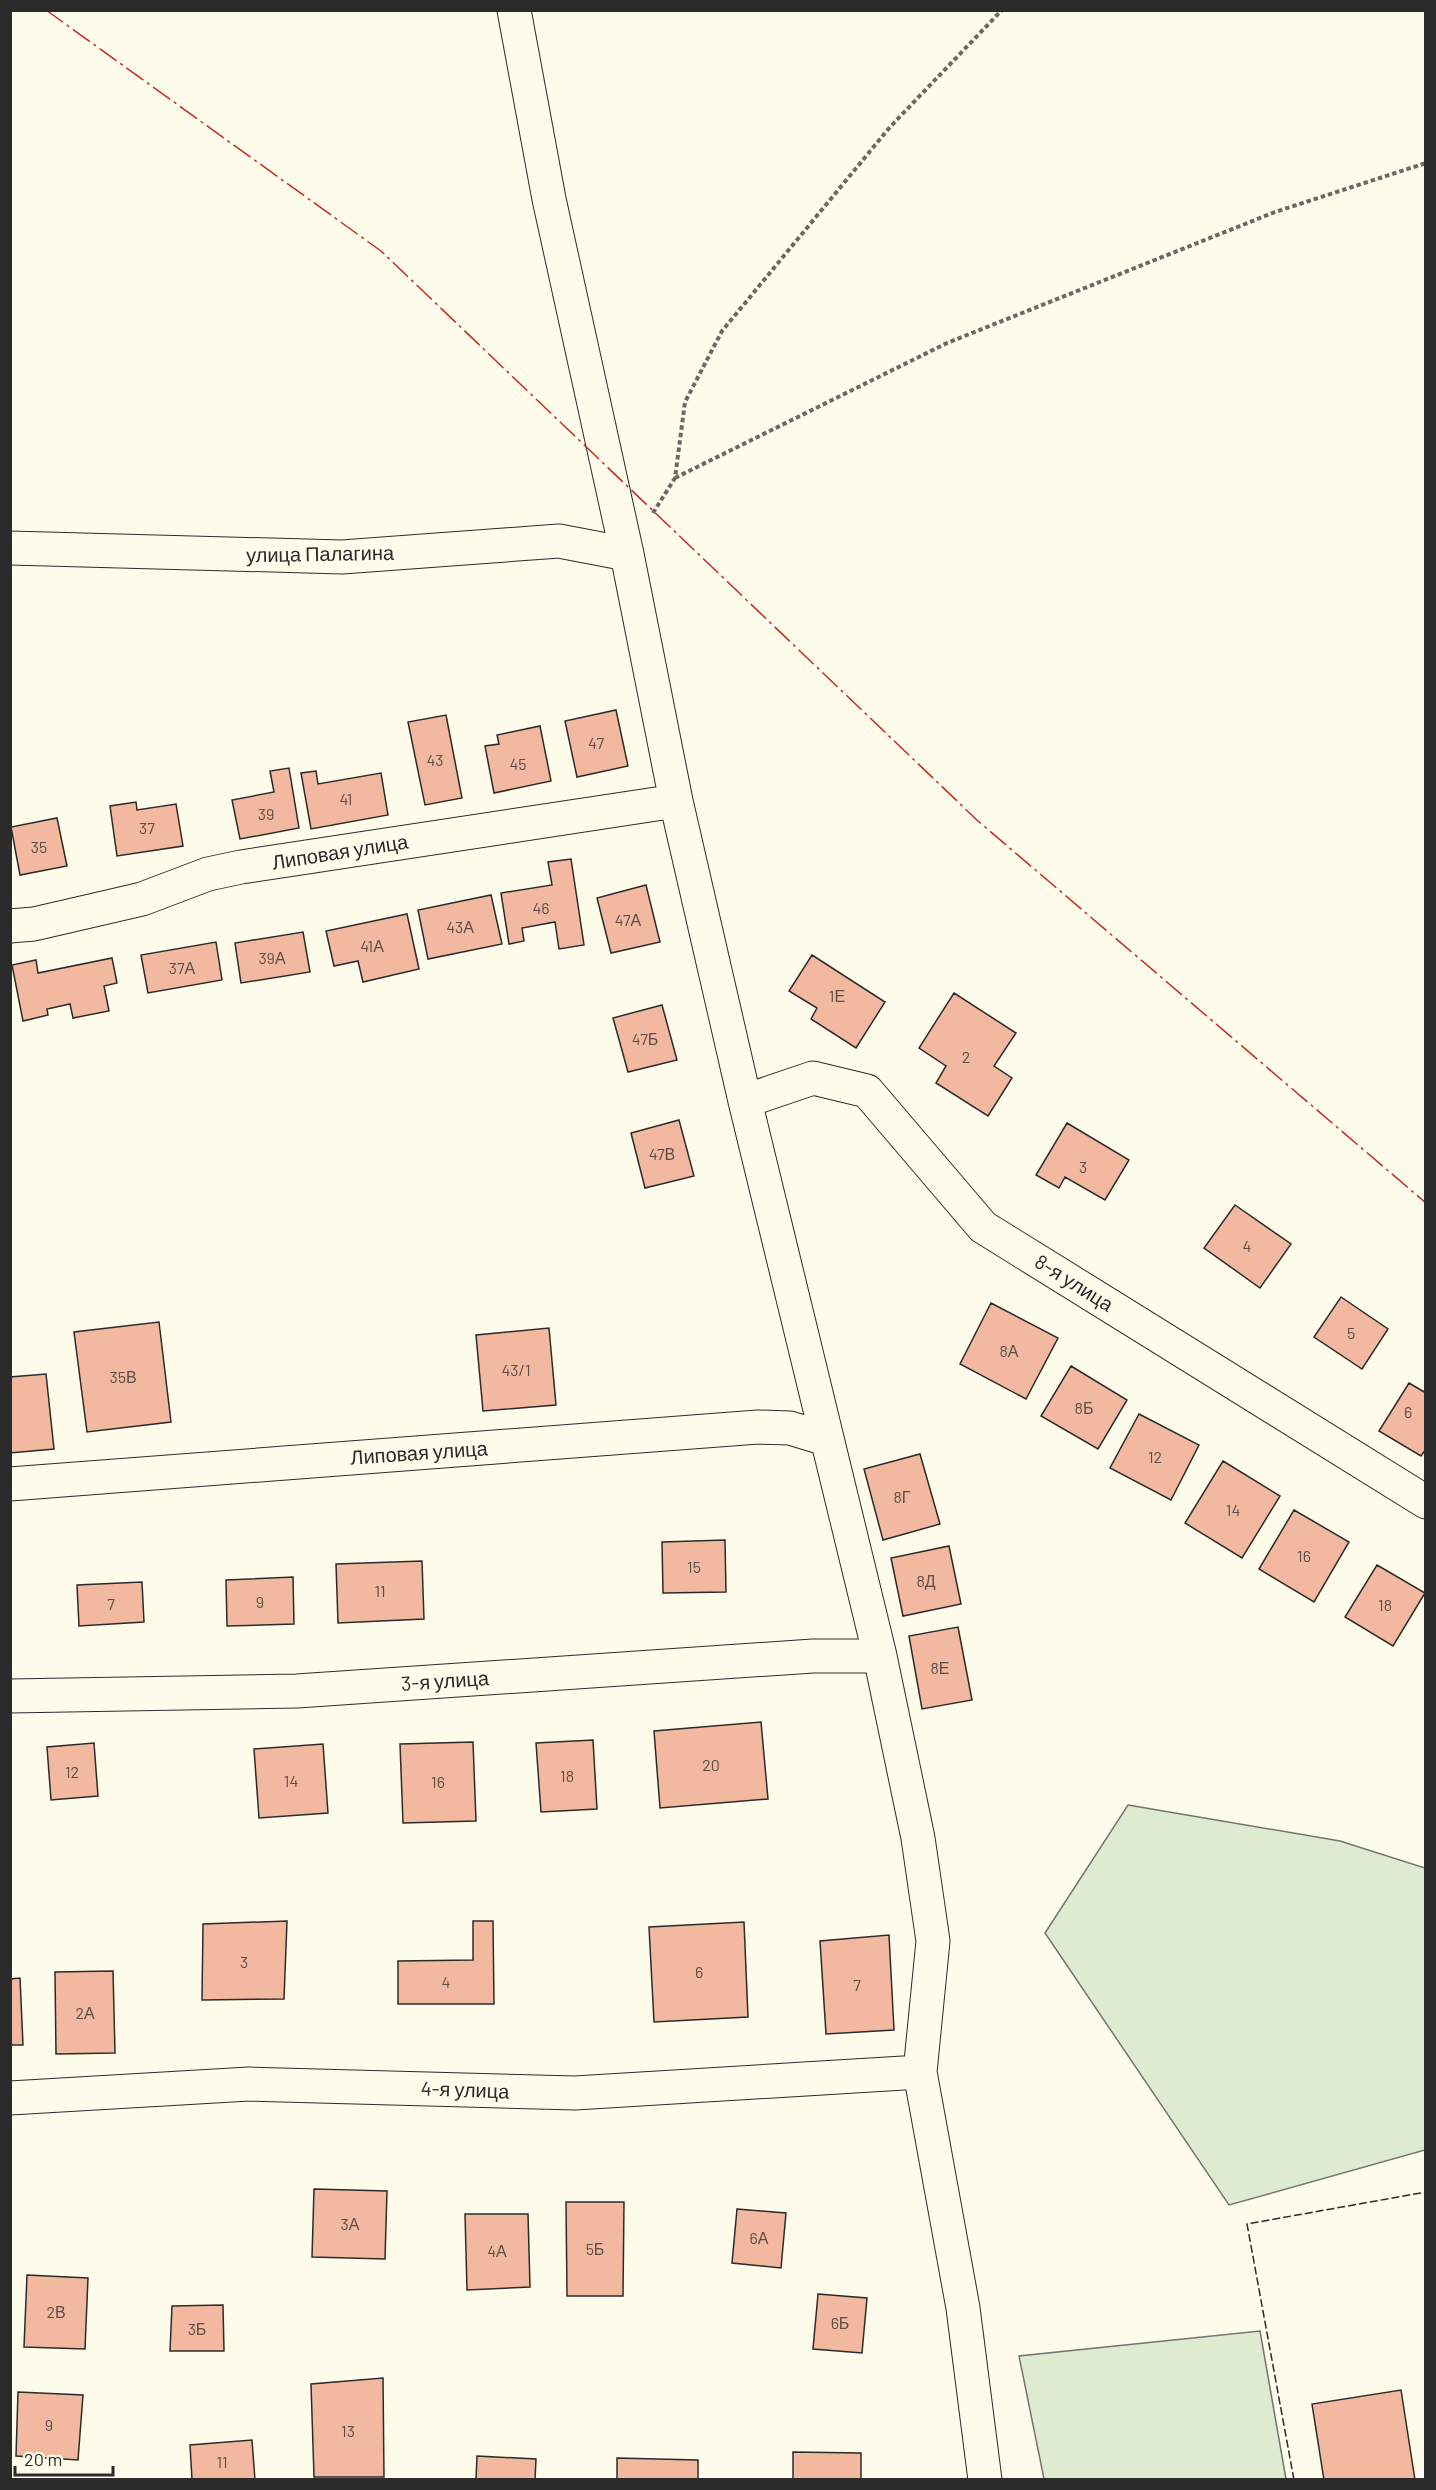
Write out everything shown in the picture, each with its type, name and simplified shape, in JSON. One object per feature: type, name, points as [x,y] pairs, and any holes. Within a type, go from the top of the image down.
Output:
[{"type":"street","points":[[514,10],[549,199],[627,554],[676,801],[745,1101],[880,1656],[918,1838],[933,1941],[920,2072],[963,2308],[985,2480]]},
{"type":"street","name":"улица Палагина","points":[[10,548],[342,557],[560,541],[627,554]]},
{"type":"street","name":"Липовая улица","points":[[10,927],[34,924],[142,899],[208,874],[241,867],[676,801]]},
{"type":"street","name":"8-я улица","points":[[745,1101],[813,1078],[867,1090],[982,1227],[1425,1502]]},
{"type":"street","name":"Липовая улица","points":[[10,1484],[758,1427],[790,1428],[826,1439]]},
{"type":"street","name":"3-я улица","points":[[10,1696],[297,1691],[813,1656],[880,1656]]},
{"type":"street","name":"4-я улица","points":[[10,2098],[249,2084],[574,2093],[920,2072]]},
{"type":"path","points":[[627,554],[675,478],[685,402],[722,331],[890,127],[1002,10]]},
{"type":"path","points":[[675,478],[947,343],[1275,212],[1425,163]]},
{"type":"green space","points":[[1128,1805],[1340,1841],[1425,1868],[1425,2150],[1229,2205],[1045,1933]]},
{"type":"green space","points":[[1260,2331],[1286,2479],[1044,2479],[1019,2356]]},
{"type":"building","points":[[616,710],[628,766],[577,777],[565,721]]},
{"type":"building","points":[[446,715],[462,798],[425,805],[408,722]]},
{"type":"building","points":[[540,726],[551,781],[494,793],[485,746],[499,744],[497,735]]},
{"type":"building","points":[[289,768],[299,828],[240,839],[232,800],[274,792],[270,771]]},
{"type":"building","points":[[316,771],[318,784],[381,773],[388,815],[311,829],[301,773]]},
{"type":"building","points":[[136,802],[137,810],[176,804],[183,846],[117,856],[110,806]]},
{"type":"building","points":[[57,818],[67,866],[20,875],[11,827]]},
{"type":"building","points":[[571,859],[584,945],[559,949],[555,922],[522,928],[524,941],[509,944],[501,893],[552,885],[548,862]]},
{"type":"building","points":[[646,885],[660,942],[611,953],[597,898]]},
{"type":"building","points":[[491,895],[502,944],[428,959],[418,910]]},
{"type":"building","points":[[407,914],[419,969],[363,982],[358,961],[334,966],[326,931]]},
{"type":"building","points":[[303,932],[310,972],[241,983],[235,943]]},
{"type":"building","points":[[216,942],[222,980],[148,993],[141,955]]},
{"type":"building","points":[[812,955],[885,1002],[856,1048],[811,1019],[817,1008],[789,991]]},
{"type":"building","points":[[112,958],[117,983],[104,986],[109,1011],[73,1018],[70,1004],[47,1009],[48,1015],[23,1021],[12,965],[36,960],[38,973]]},
{"type":"building","points":[[954,993],[1016,1033],[994,1066],[1012,1078],[988,1116],[936,1083],[946,1066],[919,1048]]},
{"type":"building","points":[[662,1005],[677,1060],[628,1072],[613,1018]]},
{"type":"building","points":[[679,1120],[694,1176],[645,1188],[631,1133]]},
{"type":"building","points":[[1067,1123],[1129,1160],[1105,1200],[1065,1177],[1059,1188],[1036,1175]]},
{"type":"building","points":[[1235,1205],[1291,1244],[1260,1288],[1204,1248]]},
{"type":"building","points":[[1341,1297],[1388,1329],[1362,1369],[1314,1337]]},
{"type":"building","points":[[991,1303],[1058,1338],[1026,1399],[960,1364]]},
{"type":"building","points":[[159,1322],[171,1422],[87,1432],[74,1332]]},
{"type":"building","points":[[549,1328],[556,1405],[483,1411],[476,1335]]},
{"type":"building","points":[[1071,1366],[1127,1400],[1098,1449],[1041,1416]]},
{"type":"building","points":[[46,1374],[54,1449],[10,1453],[10,1377]]},
{"type":"building","points":[[1409,1383],[1426,1393],[1426,1449],[1421,1456],[1379,1431]]},
{"type":"building","points":[[1139,1414],[1199,1445],[1171,1500],[1110,1468]]},
{"type":"building","points":[[920,1454],[940,1524],[883,1540],[864,1469]]},
{"type":"building","points":[[1223,1461],[1280,1496],[1242,1558],[1185,1523]]},
{"type":"building","points":[[1294,1510],[1349,1542],[1314,1602],[1259,1569]]},
{"type":"building","points":[[725,1540],[726,1592],[663,1593],[662,1542]]},
{"type":"building","points":[[949,1546],[961,1604],[903,1616],[891,1558]]},
{"type":"building","points":[[422,1561],[424,1619],[338,1623],[336,1564]]},
{"type":"building","points":[[1377,1565],[1425,1593],[1393,1646],[1345,1617]]},
{"type":"building","points":[[293,1577],[294,1624],[227,1626],[226,1580]]},
{"type":"building","points":[[142,1582],[144,1622],[79,1626],[77,1585]]},
{"type":"building","points":[[958,1627],[972,1700],[922,1709],[909,1636]]},
{"type":"building","points":[[761,1722],[768,1799],[660,1808],[654,1731]]},
{"type":"building","points":[[593,1740],[597,1809],[541,1812],[536,1743]]},
{"type":"building","points":[[473,1742],[476,1821],[403,1823],[400,1744]]},
{"type":"building","points":[[94,1743],[98,1796],[51,1800],[47,1747]]},
{"type":"building","points":[[323,1744],[328,1813],[259,1818],[254,1749]]},
{"type":"building","points":[[287,1921],[284,1999],[202,2000],[203,1924]]},
{"type":"building","points":[[473,1921],[493,1921],[494,2004],[398,2004],[398,1961],[473,1960]]},
{"type":"building","points":[[744,1922],[748,2017],[654,2022],[649,1927]]},
{"type":"building","points":[[889,1935],[894,2030],[826,2034],[820,1941]]},
{"type":"building","points":[[113,1971],[115,2053],[56,2054],[55,1972]]},
{"type":"building","points":[[20,1978],[23,2045],[10,2045],[10,1979]]},
{"type":"building","points":[[314,2189],[387,2191],[385,2259],[312,2257]]},
{"type":"building","points":[[566,2202],[624,2202],[623,2296],[567,2296]]},
{"type":"building","points":[[737,2209],[786,2213],[781,2268],[732,2263]]},
{"type":"building","points":[[465,2214],[528,2214],[530,2287],[467,2290]]},
{"type":"building","points":[[27,2275],[88,2278],[85,2349],[24,2347]]},
{"type":"building","points":[[818,2294],[867,2298],[862,2353],[813,2349]]},
{"type":"building","points":[[223,2305],[224,2351],[170,2351],[172,2306]]},
{"type":"building","points":[[383,2378],[384,2477],[314,2477],[311,2384]]},
{"type":"building","points":[[1401,2390],[1415,2480],[1324,2480],[1312,2404]]},
{"type":"building","points":[[18,2392],[83,2395],[78,2460],[16,2456]]},
{"type":"building","points":[[252,2440],[255,2480],[192,2480],[190,2445]]},
{"type":"building","points":[[793,2452],[861,2453],[861,2480],[793,2480]]},
{"type":"building","points":[[477,2456],[536,2459],[535,2480],[476,2480]]},
{"type":"building","points":[[617,2458],[698,2460],[698,2480],[617,2480]]},
{"type":"fence","points":[[1294,2480],[1247,2224],[1426,2192]]},
{"type":"power","points":[[46,10],[381,251],[978,821],[1426,1203]]}]
